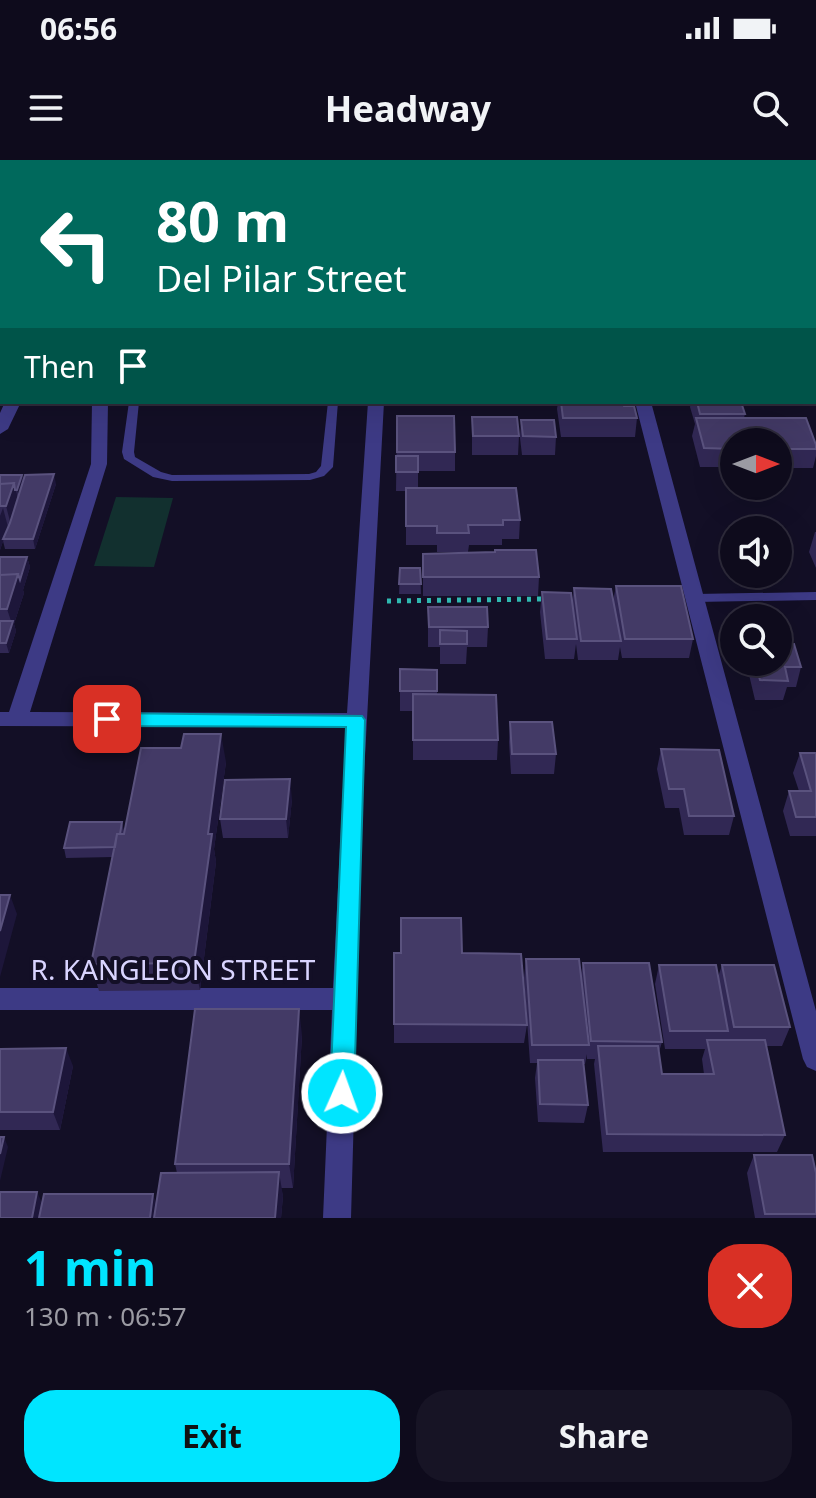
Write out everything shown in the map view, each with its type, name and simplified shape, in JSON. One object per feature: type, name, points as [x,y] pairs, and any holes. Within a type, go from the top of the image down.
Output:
[{"type":"street","points":[[0,429],[12,404]]},
{"type":"street","points":[[100,404],[99,464],[9,719],[355,720]]},
{"type":"street","points":[[337,1218],[355,720],[376,404]]},
{"type":"street","points":[[644,404],[816,1059]]},
{"type":"street","name":"R. KANGLEON STREET","points":[[0,999],[345,999]]},
{"type":"lane","points":[[134,404],[128,452],[130,459],[148,472],[172,478],[310,477],[320,474],[327,467],[333,404]]},
{"type":"lane","points":[[696,598],[816,596]]},
{"type":"path","points":[[362,601],[553,599]]},
{"type":"green space","points":[[116,497],[173,498],[154,567],[94,566]]},
{"type":"building","points":[[561,404],[624,404],[634,406],[637,418],[563,418]]},
{"type":"building","points":[[698,404],[742,404],[745,414],[700,414]]},
{"type":"building","points":[[397,416],[454,416],[455,452],[397,452]]},
{"type":"building","points":[[472,417],[517,417],[519,436],[473,436]]},
{"type":"building","points":[[696,418],[806,418],[816,445],[816,449],[792,449],[792,428],[720,428],[720,449],[704,448]]},
{"type":"building","points":[[521,420],[554,420],[556,437],[523,436]]},
{"type":"building","points":[[396,456],[418,456],[418,472],[396,472]]},
{"type":"building","points":[[54,474],[33,539],[3,539],[25,475]]},
{"type":"building","points":[[0,475],[22,475],[17,490],[14,483],[0,484]]},
{"type":"building","points":[[14,483],[6,506],[0,506],[0,484]]},
{"type":"building","points":[[406,488],[516,488],[520,520],[503,520],[503,525],[468,525],[469,533],[437,533],[437,526],[406,526]]},
{"type":"building","points":[[536,550],[539,577],[423,577],[423,554]]},
{"type":"building","points":[[0,557],[27,557],[20,580],[18,574],[0,575]]},
{"type":"building","points":[[400,568],[420,568],[421,584],[399,584]]},
{"type":"building","points":[[18,574],[7,609],[0,609],[0,575]]},
{"type":"building","points":[[616,586],[681,586],[693,639],[625,639]]},
{"type":"building","points":[[574,588],[611,589],[621,641],[581,641]]},
{"type":"building","points":[[542,592],[571,593],[577,639],[547,639]]},
{"type":"building","points":[[428,607],[487,607],[488,627],[429,627]]},
{"type":"building","points":[[0,621],[13,621],[6,643],[0,643]]},
{"type":"building","points":[[440,630],[467,631],[467,644],[440,644]]},
{"type":"building","points":[[792,644],[794,644],[801,667],[792,667]]},
{"type":"building","points":[[400,669],[437,670],[437,691],[400,691]]},
{"type":"building","points":[[759,676],[787,676],[788,681],[760,680]]},
{"type":"building","points":[[413,694],[496,695],[498,740],[413,740]]},
{"type":"building","points":[[510,722],[552,722],[556,754],[512,754]]},
{"type":"building","points":[[184,734],[221,734],[208,834],[212,834],[194,963],[91,964],[117,834],[124,834],[141,748],[181,748]]},
{"type":"building","points":[[661,749],[719,750],[734,816],[689,816],[684,789],[669,789]]},
{"type":"building","points":[[800,753],[816,753],[816,817],[796,817],[789,791],[811,791]]},
{"type":"building","points":[[290,779],[286,819],[220,819],[225,780]]},
{"type":"building","points":[[70,822],[122,822],[115,847],[64,848]]},
{"type":"building","points":[[0,895],[10,895],[0,931]]},
{"type":"building","points":[[401,918],[461,918],[462,953],[521,954],[527,1025],[394,1024],[394,953],[401,953]]},
{"type":"building","points":[[526,959],[579,959],[589,1045],[532,1045]]},
{"type":"building","points":[[583,963],[649,963],[662,1042],[591,1041]]},
{"type":"building","points":[[659,965],[716,965],[728,1031],[670,1031]]},
{"type":"building","points":[[722,965],[774,965],[790,1027],[734,1027]]},
{"type":"building","points":[[195,1009],[299,1009],[289,1164],[175,1164]]},
{"type":"building","points":[[707,1040],[765,1040],[785,1135],[607,1134],[598,1046],[658,1046],[662,1074],[714,1074]]},
{"type":"building","points":[[66,1048],[53,1112],[0,1112],[0,1049]]},
{"type":"building","points":[[538,1060],[583,1060],[588,1105],[540,1104]]},
{"type":"building","points":[[754,1155],[812,1155],[816,1173],[816,1214],[765,1214]]},
{"type":"building","points":[[279,1172],[275,1218],[154,1218],[161,1173]]},
{"type":"building","points":[[0,1192],[37,1192],[32,1218],[0,1218]]},
{"type":"building","points":[[44,1194],[153,1194],[150,1218],[39,1218]]},
{"type":"route","points":[[107,719],[355,720],[342,1093]]}]
